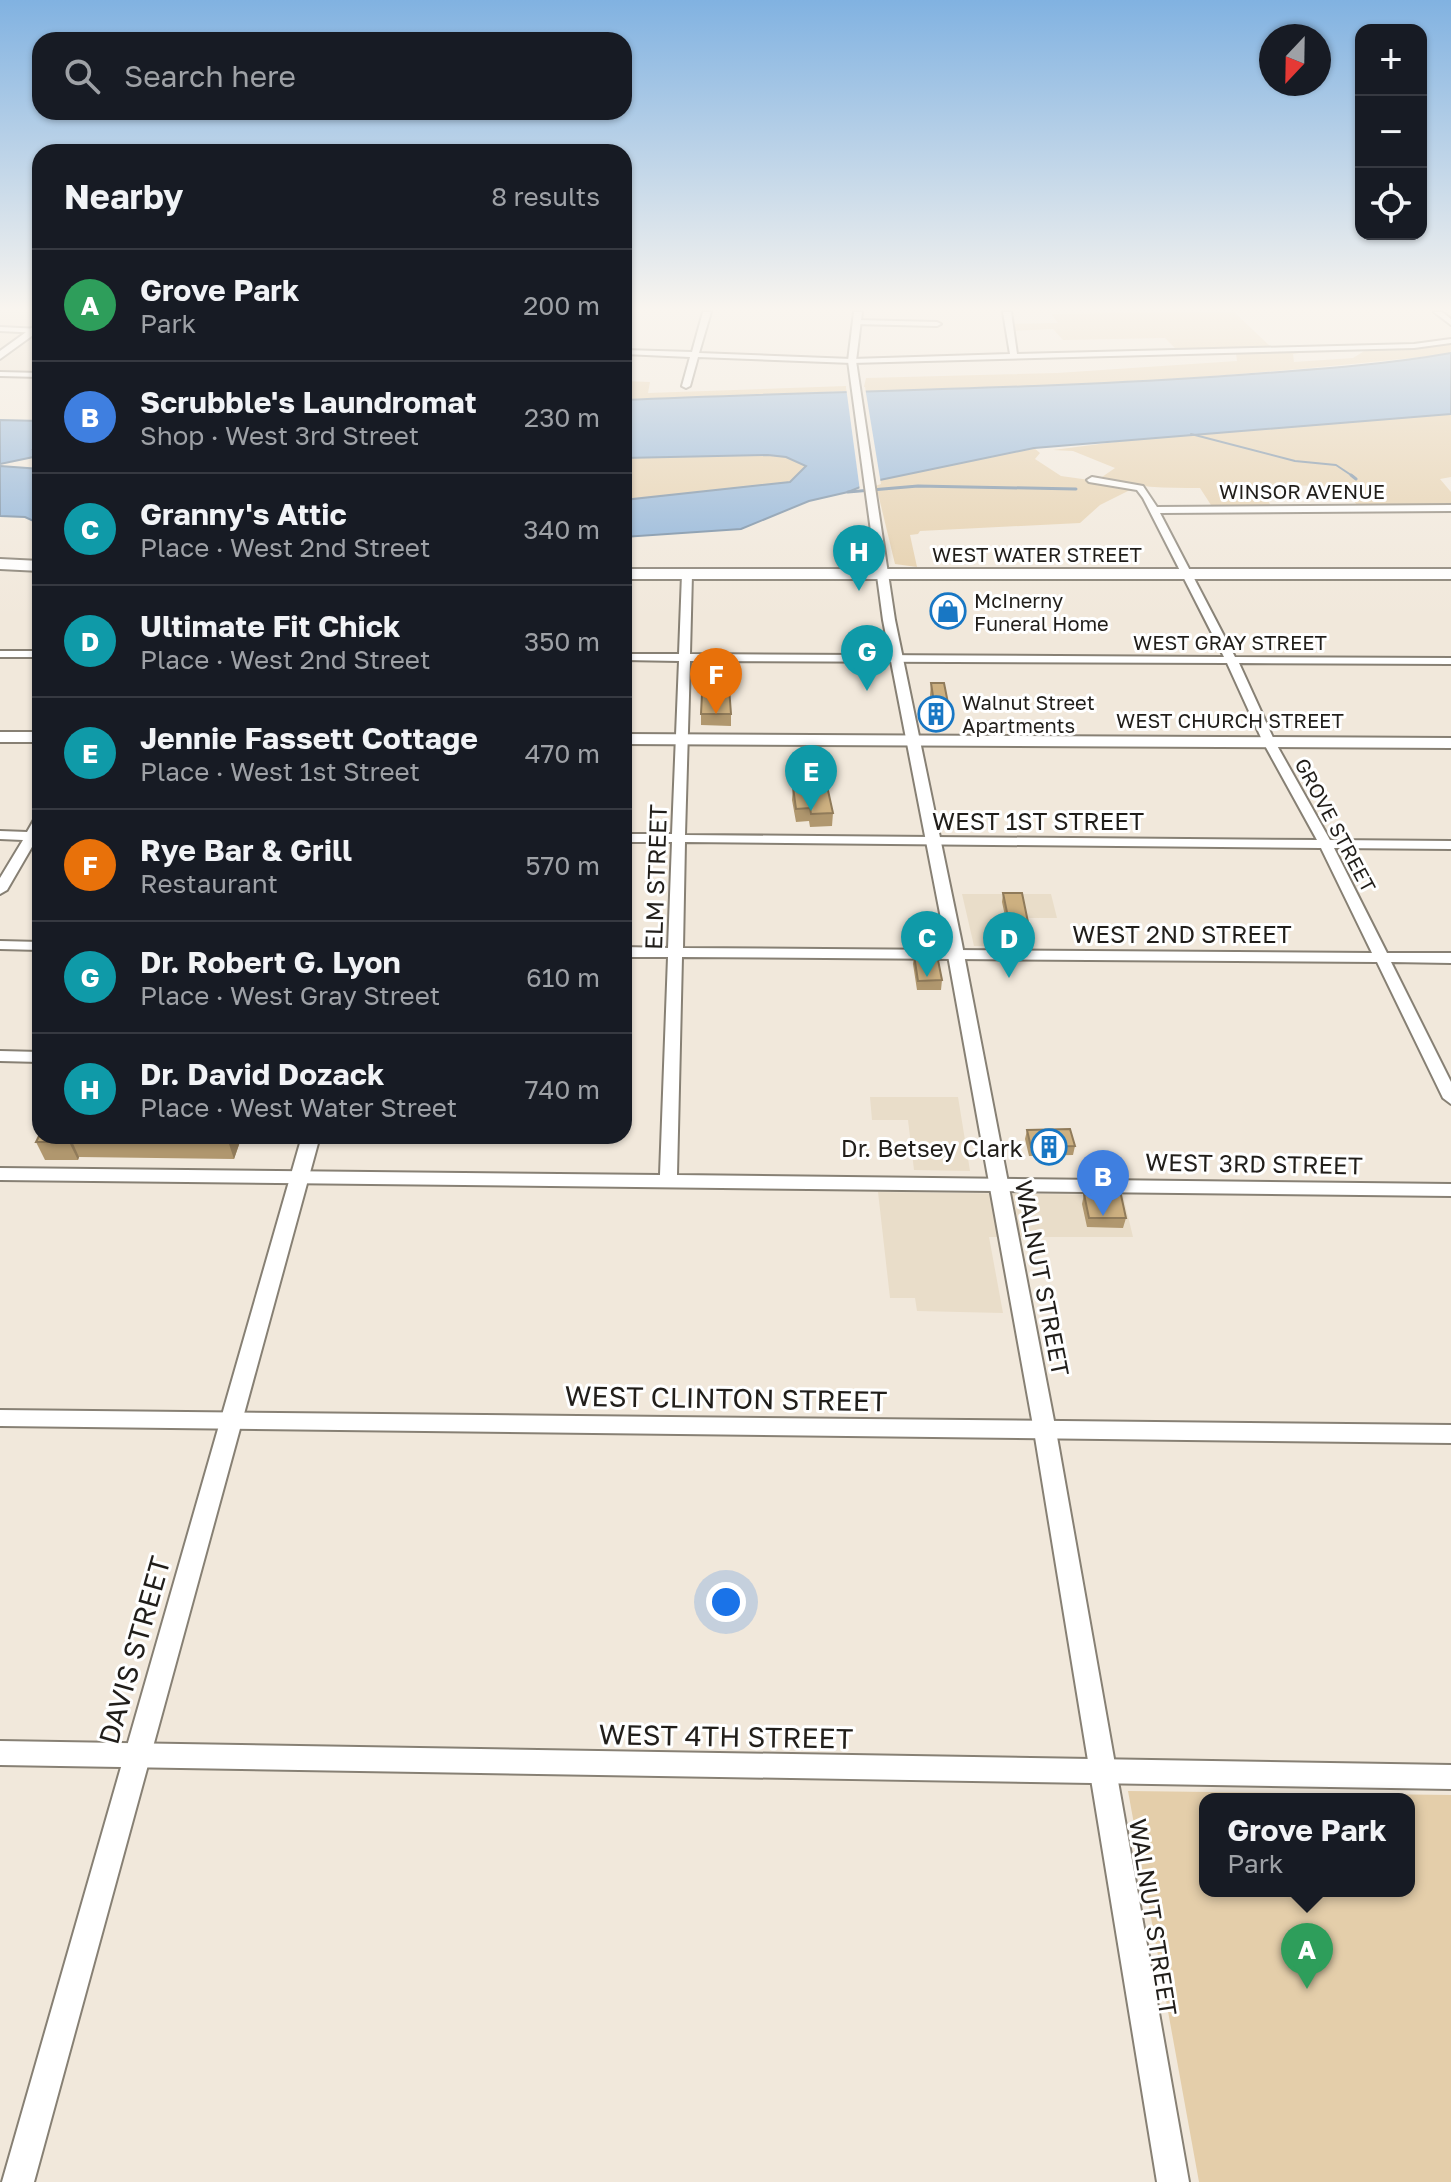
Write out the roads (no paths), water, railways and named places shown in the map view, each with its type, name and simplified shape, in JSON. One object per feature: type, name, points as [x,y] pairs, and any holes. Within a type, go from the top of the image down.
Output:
[{"type":"main road","points":[[0,564],[32,566]]},
{"type":"main road","name":"WEST WATER STREET","points":[[632,574],[1451,574]]},
{"type":"main road","points":[[0,737],[32,737]]},
{"type":"main road","name":"WEST CHURCH STREET","points":[[632,739],[1451,743]]},
{"type":"street","name":"WALNUT STREET","points":[[860,414],[897,658],[1045,1431],[1173,2182]]},
{"type":"street","name":"GROVE STREET","points":[[1092,480],[1140,488],[1153,510],[1233,660],[1269,742],[1325,844],[1451,1098]]},
{"type":"street","name":"WINSOR AVENUE","points":[[1153,510],[1451,508]]},
{"type":"street","name":"ELM STREET","points":[[668,1182],[687,574]]},
{"type":"street","points":[[0,654],[32,654]]},
{"type":"street","name":"WEST GRAY STREET","points":[[632,657],[1451,661]]},
{"type":"street","points":[[0,835],[32,836]]},
{"type":"street","name":"WEST 1ST STREET","points":[[632,838],[1451,845]]},
{"type":"street","points":[[0,890],[32,841]]},
{"type":"street","points":[[0,945],[32,946]]},
{"type":"street","name":"WEST 2ND STREET","points":[[632,952],[1451,958]]},
{"type":"street","points":[[0,1056],[32,1057]]},
{"type":"street","name":"DAVIS STREET","points":[[18,2182],[135,1753],[309,1144]]},
{"type":"street","name":"WEST 3RD STREET","points":[[0,1174],[1451,1190]]},
{"type":"street","name":"WEST CLINTON STREET","points":[[0,1418],[1451,1434]]},
{"type":"street","name":"WEST 4TH STREET","points":[[0,1753],[1451,1777]]},
{"type":"water","points":[[632,414],[1451,414],[1034,448],[875,481],[848,492],[809,501],[741,529],[632,536],[632,499],[790,482],[806,466],[786,457],[632,458]]},
{"type":"water","points":[[0,420],[32,421],[32,457],[0,464]]},
{"type":"water","points":[[0,466],[32,468],[32,520],[0,516]]},
{"type":"waterway","points":[[1191,434],[1295,461],[1336,465],[1351,475]]},
{"type":"waterway","points":[[1351,475],[1356,479]]},
{"type":"waterway","points":[[848,492],[918,486],[1076,489]]},
{"type":"place","name":"Dr. David Dozack","points":[[859,591]]},
{"type":"place","name":"McInerny Funeral Home","points":[[948,611]]},
{"type":"place","name":"Dr. Robert G. Lyon","points":[[867,691]]},
{"type":"place","name":"Rye Bar & Grill","points":[[716,714]]},
{"type":"place","name":"Walnut Street Apartments","points":[[936,714]]},
{"type":"place","name":"Jennie Fassett Cottage","points":[[811,811]]},
{"type":"place","name":"Granny's Attic","points":[[927,977]]},
{"type":"place","name":"Ultimate Fit Chick","points":[[1009,978]]},
{"type":"place","name":"Dr. Betsey Clark","points":[[1049,1147]]},
{"type":"place","name":"Scrubble's Laundromat","points":[[1103,1216]]},
{"type":"place","name":"Grove Park","points":[[1307,1989]]}]
